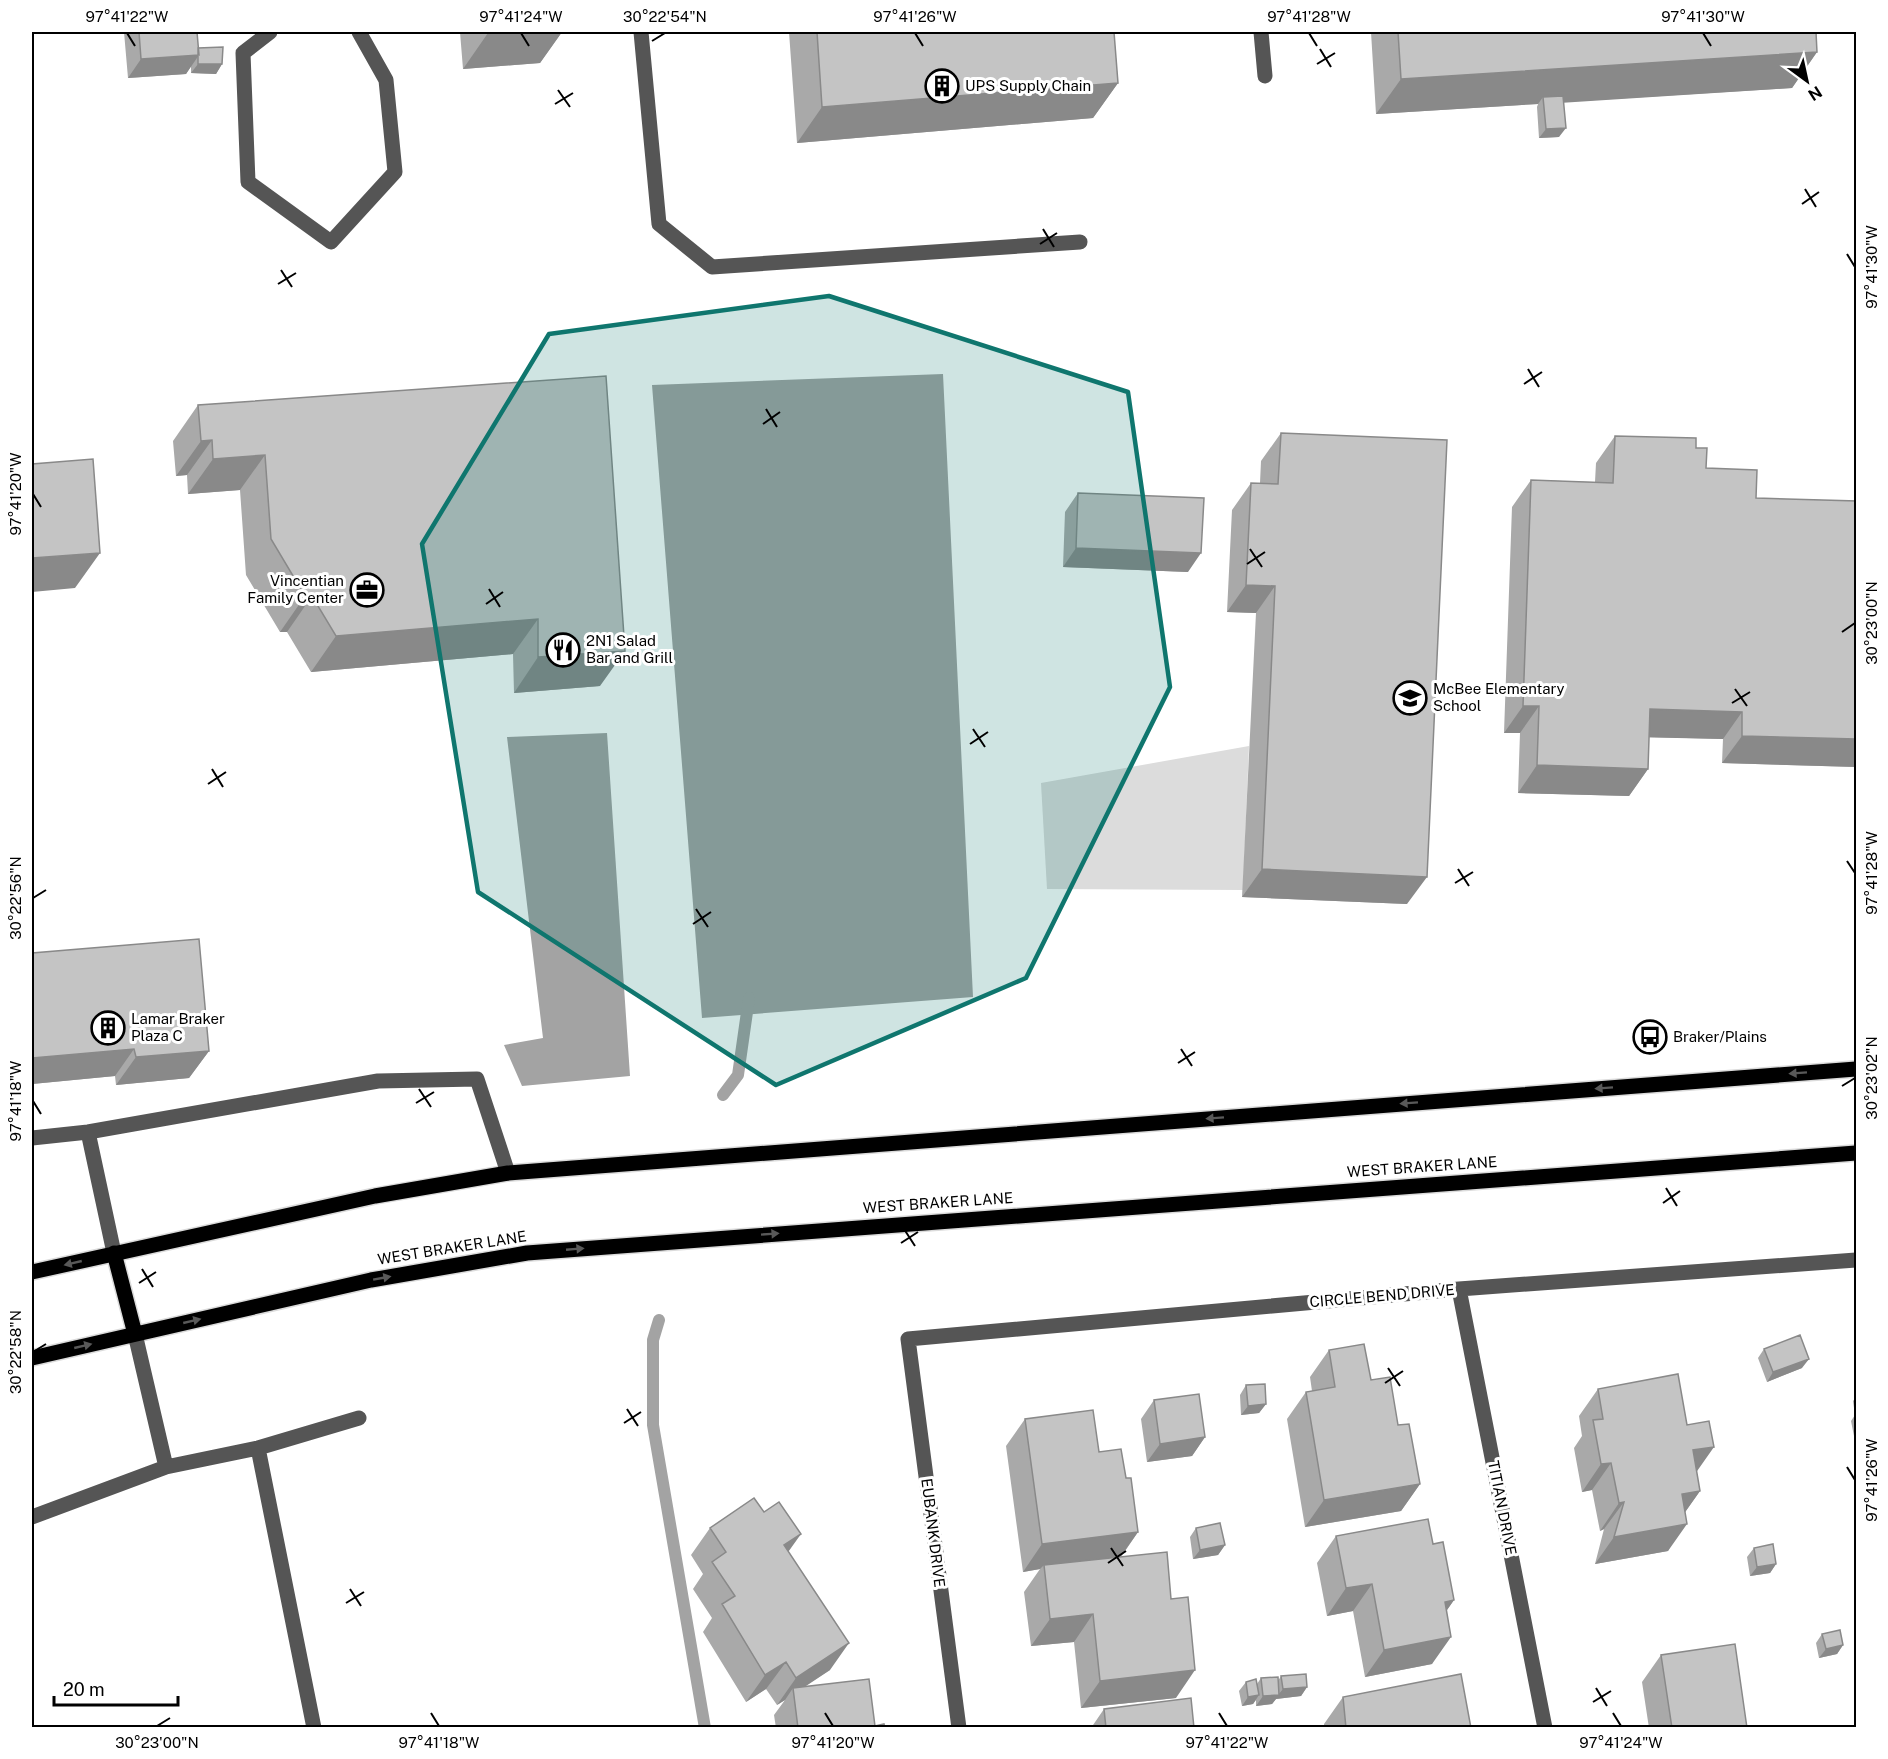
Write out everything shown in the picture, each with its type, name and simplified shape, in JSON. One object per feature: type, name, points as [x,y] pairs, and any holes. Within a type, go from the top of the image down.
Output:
[{"type":"main road","points":[[32,1272],[375,1196],[508,1173],[1857,1069]]},
{"type":"main road","name":"WEST BRAKER LANE","points":[[32,1358],[371,1280],[527,1253],[1857,1153]]},
{"type":"main road","points":[[114,1253],[135,1334]]},
{"type":"street","points":[[270,32],[243,53],[248,182],[331,242],[394,172],[386,80],[359,32]]},
{"type":"street","points":[[641,32],[659,224],[712,267],[1080,242]]},
{"type":"street","points":[[1261,32],[1265,76]]},
{"type":"street","points":[[32,1138],[88,1132],[378,1081],[477,1079],[508,1173]]},
{"type":"street","points":[[88,1132],[114,1253]]},
{"type":"street","name":"CIRCLE BEND DRIVE","points":[[908,1339],[1459,1289],[1857,1260]]},
{"type":"street","name":"TITIAN DRIVE","points":[[1459,1289],[1545,1728]]},
{"type":"street","points":[[135,1334],[166,1467]]},
{"type":"street","name":"EUBANK DRIVE","points":[[908,1339],[959,1728]]},
{"type":"street","points":[[32,1517],[166,1467],[258,1448],[358,1418]]},
{"type":"street","points":[[258,1448],[314,1728]]},
{"type":"highlighted area","points":[[829,296],[1128,392],[1170,687],[1026,978],[776,1085],[478,892],[422,544],[549,334]]},
{"type":"shaded area","points":[[943,374],[973,997],[702,1018],[652,385]]},
{"type":"shaded area","points":[[607,733],[630,1076],[522,1086],[504,1045],[543,1038],[507,737]]},
{"type":"shaded area","points":[[1249,746],[1243,890],[1047,889],[1041,783]]},
{"type":"building","points":[[139,32],[197,32],[199,55],[141,59]]},
{"type":"building","points":[[817,32],[1114,32],[1118,83],[822,107]]},
{"type":"building","points":[[1398,32],[1816,32],[1817,52],[1401,79]]},
{"type":"building","points":[[223,47],[222,64],[198,64],[198,48]]},
{"type":"building","points":[[1563,96],[1566,128],[1546,129],[1543,97]]},
{"type":"building","points":[[606,376],[625,651],[538,657],[538,619],[336,636],[312,596],[305,596],[271,539],[265,455],[213,459],[212,440],[201,441],[198,405]]},
{"type":"building","points":[[1281,433],[1447,440],[1427,877],[1262,869],[1275,586],[1246,585],[1251,483],[1278,484]]},
{"type":"building","points":[[1615,436],[1696,438],[1696,448],[1707,448],[1706,468],[1757,470],[1756,498],[1857,501],[1857,739],[1742,736],[1742,712],[1650,709],[1648,769],[1537,765],[1539,706],[1523,706],[1531,480],[1613,483]]},
{"type":"building","points":[[93,459],[100,553],[32,558],[32,464]]},
{"type":"building","points":[[1078,493],[1204,498],[1201,553],[1076,548]]},
{"type":"building","name":"Lamar Braker Plaza C","points":[[199,939],[209,1051],[136,1057],[134,1049],[32,1058],[32,953]]},
{"type":"building","points":[[1800,1335],[1809,1359],[1773,1372],[1764,1349]]},
{"type":"building","points":[[1364,1344],[1371,1380],[1390,1377],[1398,1425],[1409,1424],[1420,1484],[1324,1500],[1306,1392],[1335,1387],[1329,1350]]},
{"type":"building","points":[[1678,1374],[1687,1425],[1709,1421],[1714,1447],[1693,1450],[1700,1491],[1682,1494],[1687,1524],[1614,1537],[1624,1502],[1619,1503],[1611,1463],[1601,1464],[1593,1420],[1603,1419],[1598,1389]]},
{"type":"building","points":[[1265,1384],[1266,1404],[1248,1406],[1246,1385]]},
{"type":"building","points":[[1199,1394],[1205,1437],[1160,1444],[1154,1400]]},
{"type":"building","points":[[1093,1410],[1099,1452],[1121,1449],[1126,1478],[1131,1478],[1138,1532],[1042,1544],[1025,1419]]},
{"type":"building","points":[[754,1498],[764,1512],[779,1502],[801,1534],[784,1545],[849,1643],[796,1678],[786,1662],[765,1675],[722,1604],[735,1596],[712,1562],[726,1552],[710,1528]]},
{"type":"building","points":[[1428,1519],[1433,1544],[1443,1542],[1454,1600],[1445,1602],[1451,1637],[1384,1650],[1372,1584],[1346,1588],[1336,1536]]},
{"type":"building","points":[[1220,1523],[1225,1545],[1200,1550],[1196,1528]]},
{"type":"building","points":[[1773,1544],[1776,1564],[1757,1567],[1754,1548]]},
{"type":"building","points":[[1167,1552],[1171,1599],[1188,1597],[1195,1670],[1100,1681],[1093,1614],[1050,1619],[1044,1565]]},
{"type":"building","points":[[1840,1630],[1843,1645],[1826,1649],[1822,1634]]},
{"type":"building","points":[[1735,1644],[1747,1728],[1672,1728],[1661,1655]]},
{"type":"building","points":[[1306,1674],[1307,1687],[1283,1689],[1281,1676]]},
{"type":"building","points":[[1461,1674],[1471,1728],[1346,1728],[1343,1697]]},
{"type":"building","points":[[1278,1677],[1279,1695],[1263,1696],[1261,1678]]},
{"type":"building","points":[[869,1679],[875,1726],[884,1724],[885,1728],[798,1728],[793,1688]]},
{"type":"building","points":[[1256,1679],[1259,1695],[1248,1697],[1246,1682]]},
{"type":"building","points":[[1191,1698],[1194,1728],[1106,1728],[1104,1709]]},
{"type":"waterway","points":[[723,1095],[738,1075],[749,998]]},
{"type":"waterway","points":[[659,1320],[653,1340],[653,1425],[705,1728]]},
{"type":"place","name":"UPS Supply Chain","points":[[942,86]]},
{"type":"place","name":"Vincentian Family Center","points":[[367,590]]},
{"type":"place","name":"2N1 Salad Bar and Grill","points":[[563,650]]},
{"type":"place","name":"McBee Elementary School","points":[[1410,698]]},
{"type":"place","name":"Lamar Braker Plaza C","points":[[108,1028]]},
{"type":"place","name":"Braker/Plains","points":[[1650,1037]]}]
